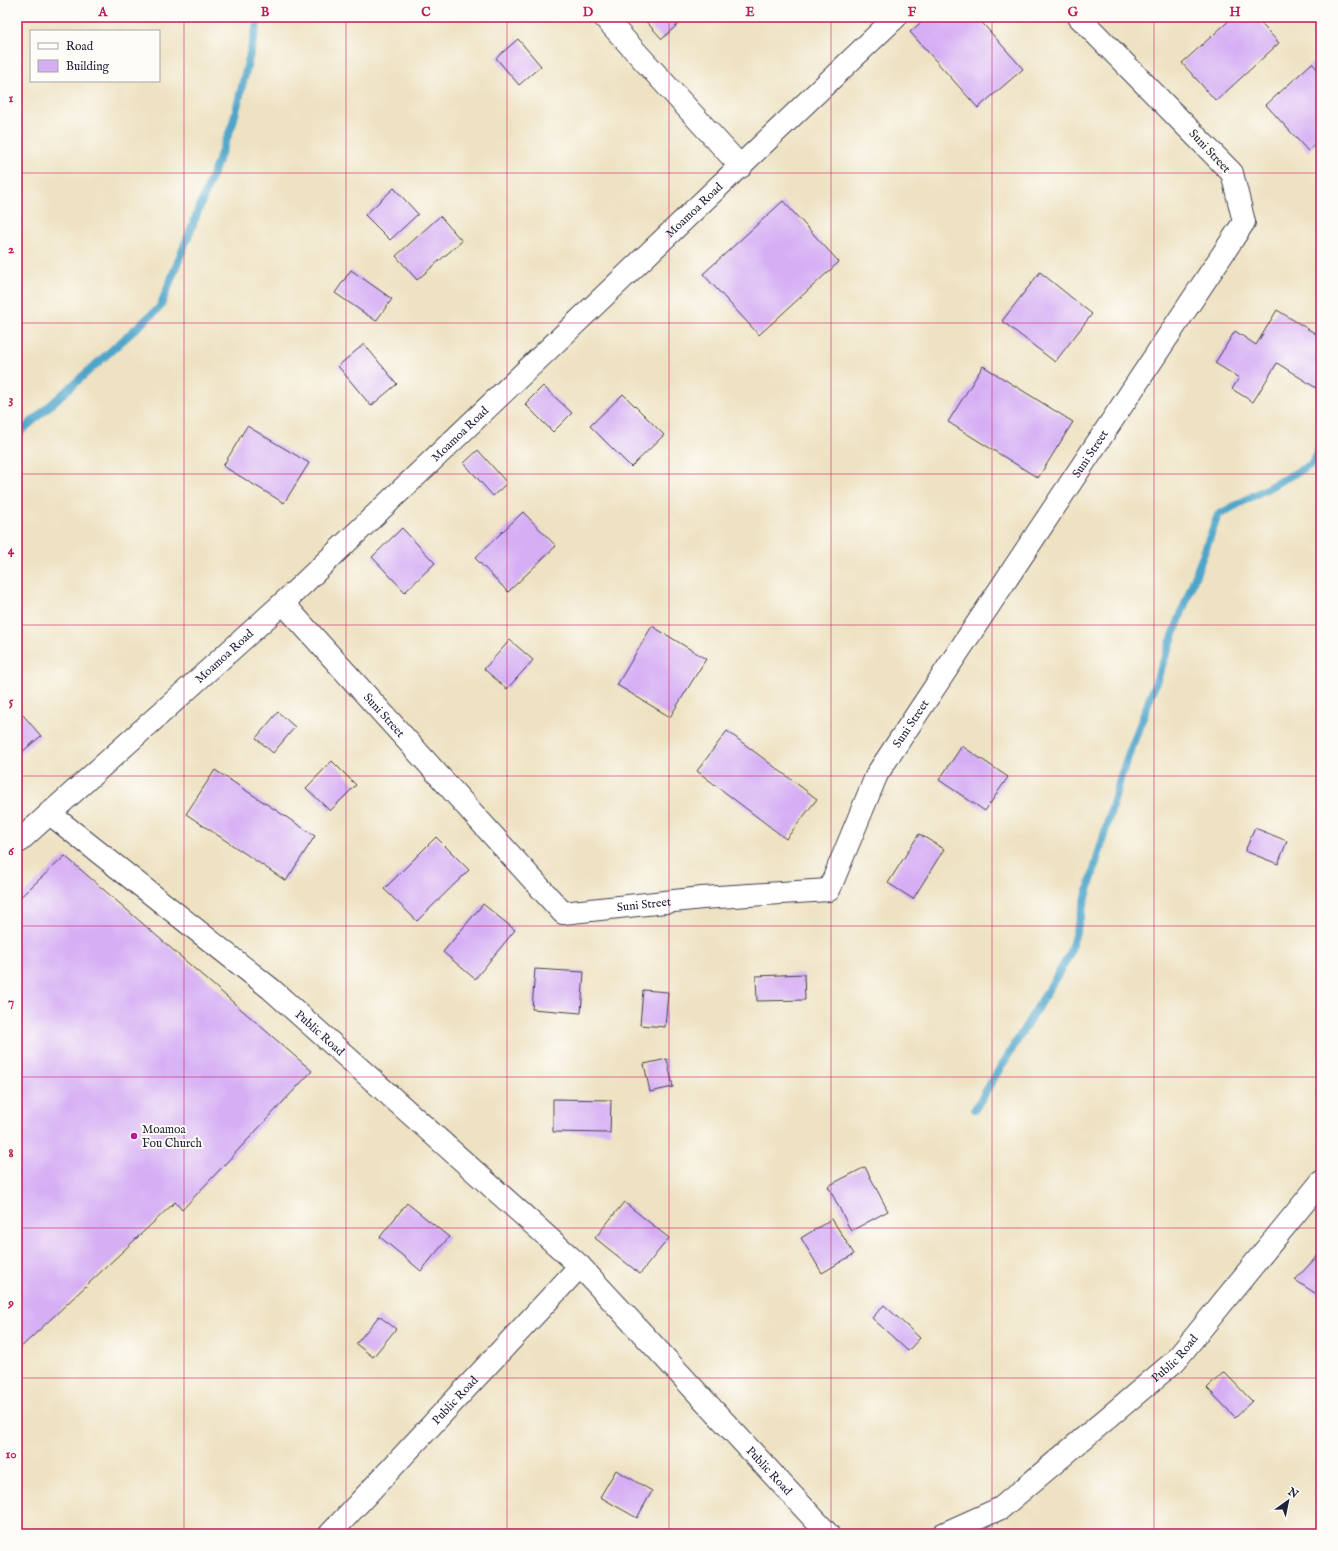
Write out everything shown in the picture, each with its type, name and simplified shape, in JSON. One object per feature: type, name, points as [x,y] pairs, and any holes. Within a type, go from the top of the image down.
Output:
[{"type":"street","points":[[604,17],[741,167]]},
{"type":"street","name":"Moamoa Road","points":[[17,843],[283,603],[741,167],[896,17]]},
{"type":"street","name":"Suni Street","points":[[283,603],[563,913],[702,898],[829,890],[877,774],[1244,222],[1232,173],[1079,17]]},
{"type":"street","name":"Public Road","points":[[49,813],[271,989],[580,1266],[828,1534]]},
{"type":"street","name":"Public Road","points":[[943,1534],[1000,1508],[1175,1361],[1321,1182]]},
{"type":"street","name":"Public Road","points":[[330,1534],[580,1266]]},
{"type":"building","points":[[642,17],[686,17],[662,39]]},
{"type":"building","points":[[927,17],[977,17],[1023,69],[978,108],[910,32]]},
{"type":"building","points":[[1233,17],[1255,17],[1279,43],[1216,101],[1182,63]]},
{"type":"building","points":[[518,39],[541,66],[519,85],[496,58]]},
{"type":"building","points":[[1312,63],[1321,73],[1321,139],[1308,151],[1266,105]]},
{"type":"building","points":[[394,188],[418,214],[390,240],[365,215]]},
{"type":"building","points":[[783,201],[839,262],[759,335],[703,274]]},
{"type":"building","points":[[440,216],[462,241],[417,280],[396,256]]},
{"type":"building","points":[[351,270],[392,299],[376,321],[335,293]]},
{"type":"building","points":[[1040,272],[1092,314],[1055,362],[1002,321]]},
{"type":"building","points":[[1277,310],[1321,337],[1321,391],[1277,363],[1253,402],[1232,389],[1239,378],[1215,363],[1235,331],[1256,345]]},
{"type":"building","points":[[364,344],[397,384],[371,406],[338,366]]},
{"type":"building","points":[[983,366],[1073,422],[1038,478],[948,422]]},
{"type":"building","points":[[543,386],[572,413],[553,432],[525,404]]},
{"type":"building","points":[[623,394],[664,435],[631,467],[590,426]]},
{"type":"building","points":[[247,426],[309,463],[284,503],[223,466]]},
{"type":"building","points":[[478,450],[507,483],[493,496],[464,463]]},
{"type":"building","points":[[523,512],[556,546],[508,592],[475,558]]},
{"type":"building","points":[[402,528],[435,563],[405,592],[372,557]]},
{"type":"building","points":[[652,626],[706,659],[670,717],[617,685]]},
{"type":"building","points":[[510,640],[533,660],[507,689],[484,669]]},
{"type":"building","points":[[17,708],[41,736],[17,756]]},
{"type":"building","points":[[278,712],[295,727],[273,753],[256,738]]},
{"type":"building","points":[[727,731],[817,799],[786,839],[697,771]]},
{"type":"building","points":[[962,746],[1008,777],[985,811],[939,780]]},
{"type":"building","points":[[332,761],[356,785],[330,811],[306,788]]},
{"type":"building","points":[[215,770],[315,836],[286,881],[186,814]]},
{"type":"building","points":[[1255,828],[1287,841],[1278,864],[1245,851]]},
{"type":"building","points":[[919,834],[944,849],[913,899],[888,883]]},
{"type":"building","points":[[436,837],[469,870],[417,921],[384,889]]},
{"type":"building","name":"Moamoa Fou Church","points":[[65,856],[312,1071],[182,1210],[175,1202],[17,1351],[17,900]]},
{"type":"building","points":[[483,904],[515,930],[475,979],[443,952]]},
{"type":"building","points":[[535,969],[584,972],[581,1013],[532,1009]]},
{"type":"building","points":[[804,974],[805,1000],[757,1001],[756,976]]},
{"type":"building","points":[[643,990],[668,992],[665,1027],[640,1025]]},
{"type":"building","points":[[667,1059],[673,1087],[650,1092],[644,1064]]},
{"type":"building","points":[[553,1099],[611,1100],[610,1133],[553,1132]]},
{"type":"building","points":[[865,1167],[888,1211],[851,1231],[828,1186]]},
{"type":"building","points":[[624,1202],[669,1238],[640,1274],[595,1238]]},
{"type":"building","points":[[407,1203],[449,1237],[421,1271],[380,1237]]},
{"type":"building","points":[[832,1219],[854,1254],[822,1273],[801,1238]]},
{"type":"building","points":[[1321,1252],[1321,1297],[1295,1280]]},
{"type":"building","points":[[884,1305],[920,1338],[908,1351],[872,1318]]},
{"type":"building","points":[[379,1316],[396,1329],[373,1357],[356,1344]]},
{"type":"building","points":[[1224,1372],[1252,1401],[1235,1417],[1207,1388]]},
{"type":"building","points":[[616,1470],[652,1491],[637,1518],[600,1497]]},
{"type":"waterway","points":[[17,435],[160,307],[233,123],[259,17]]},
{"type":"waterway","points":[[975,1109],[1069,956],[1122,773],[1218,515],[1312,464],[1321,445]]},
{"type":"place","name":"Moamoa Fou Church","points":[[134,1136]]}]
